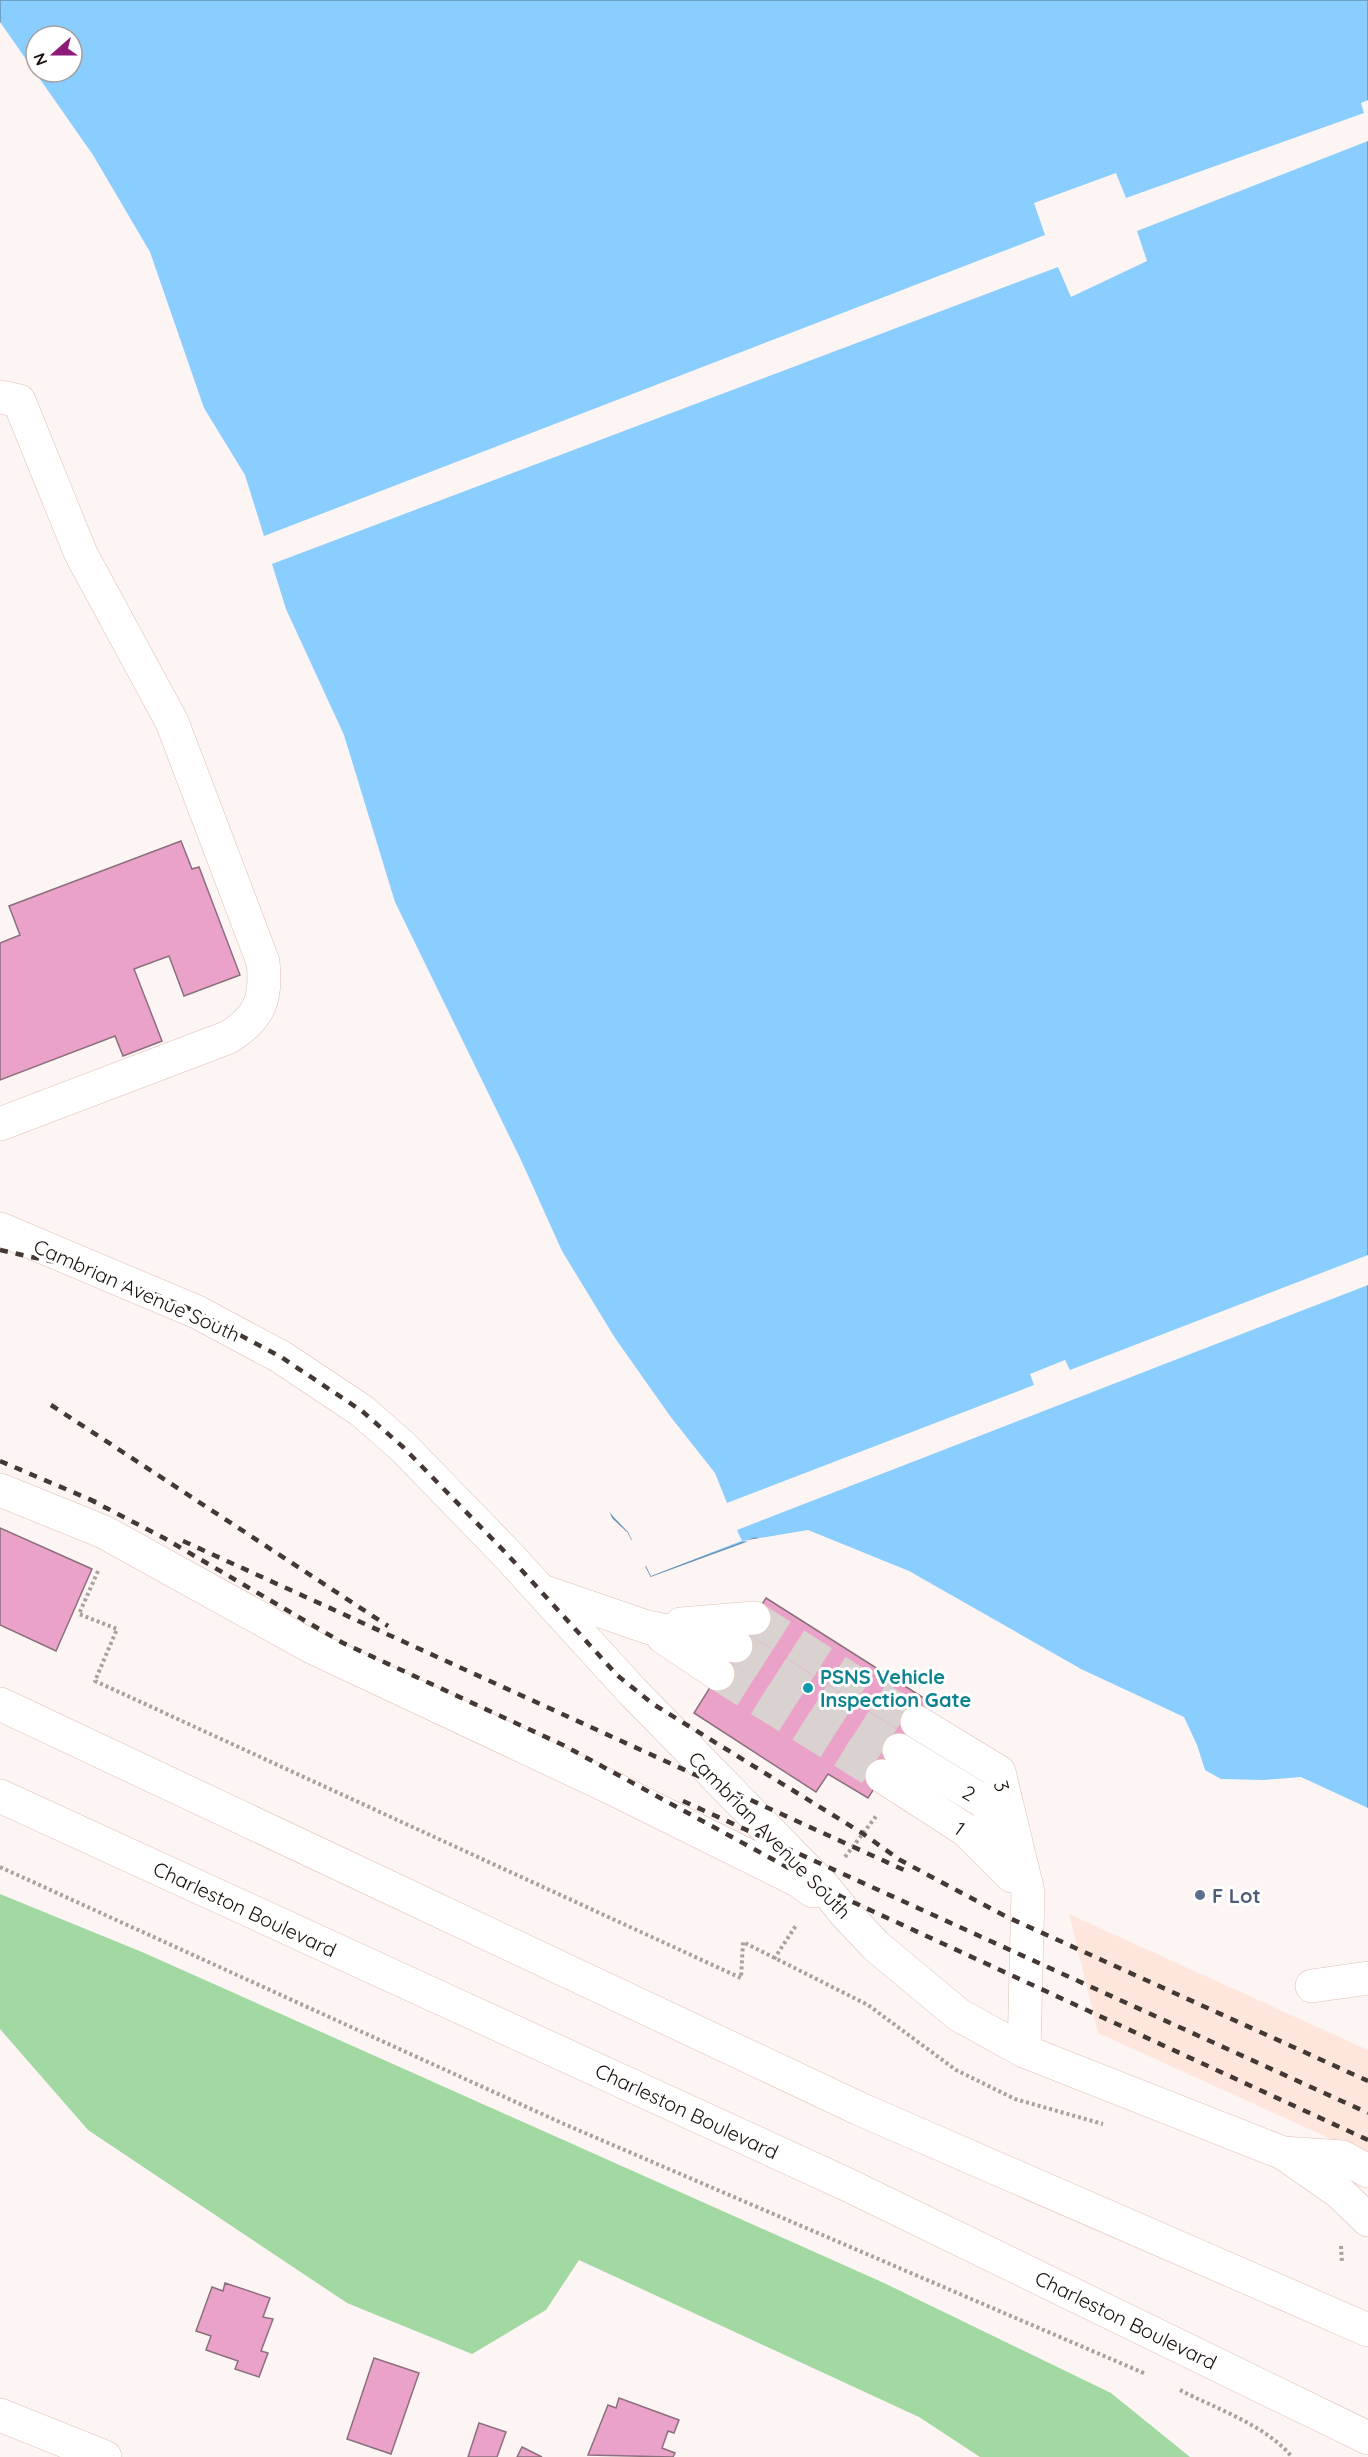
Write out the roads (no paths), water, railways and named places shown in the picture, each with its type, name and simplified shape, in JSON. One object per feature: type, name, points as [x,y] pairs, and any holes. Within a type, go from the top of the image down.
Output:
[{"type":"main road","points":[[0,397],[19,401],[81,554],[172,722],[263,962],[265,982],[262,1000],[255,1014],[245,1027],[229,1037],[0,1124]]},
{"type":"main road","name":"Cambrian Avenue South","points":[[0,1229],[197,1312],[281,1357],[328,1386],[362,1411],[403,1447],[540,1590],[821,1891],[876,1946],[959,2014],[1024,2051],[1282,2153],[1339,2192],[1368,2220]]},
{"type":"main road","points":[[0,1490],[104,1532],[312,1647],[616,1790],[821,1891]]},
{"type":"main road","name":"Cambrian Avenue South","points":[[540,1590],[647,1626]]},
{"type":"main road","points":[[647,1626],[754,1618]]},
{"type":"main road","points":[[647,1626],[736,1646]]},
{"type":"main road","points":[[647,1626],[718,1674]]},
{"type":"main road","points":[[0,1704],[860,2109],[1368,2330]]},
{"type":"main road","name":"3","points":[[917,1722],[999,1772],[1028,1892]]},
{"type":"main road","name":"1","points":[[893,1771],[967,1831],[1028,1892]]},
{"type":"main road","name":"Charleston Boulevard","points":[[0,1796],[846,2184],[1368,2438]]},
{"type":"main road","points":[[1024,2051],[1028,1892]]},
{"type":"main road","points":[[1312,1986],[1368,1978]]},
{"type":"main road","name":"Cambrian Avenue South","points":[[1282,2153],[1342,2157],[1368,2170]]},
{"type":"main road","points":[[0,2415],[105,2457]]},
{"type":"water","points":[[0,0],[1368,0],[1368,1873],[807,1549],[755,1538],[651,1576],[628,1532],[613,1518],[40,198],[0,119]]},
{"type":"tunnel","points":[[754,1618],[917,1722]]},
{"type":"tunnel","points":[[736,1646],[899,1750]]},
{"type":"tunnel","points":[[718,1674],[882,1776]]},
{"type":"railway","points":[[0,1250],[63,1264],[147,1291],[197,1312],[281,1357],[362,1411],[403,1447],[506,1553],[617,1675],[653,1704],[862,1833],[900,1860],[1005,1916],[1368,2081]]},
{"type":"railway","points":[[51,1405],[388,1626]]},
{"type":"railway","points":[[0,1461],[96,1502]]},
{"type":"railway","points":[[89,1499],[164,1538],[343,1643],[563,1745],[842,1897],[1368,2140]]},
{"type":"railway","points":[[183,1541],[904,1870]]},
{"type":"railway","points":[[683,1801],[1368,2113]]},
{"type":"place","name":"PSNS Vehicle Inspection Gate","points":[[808,1688]]},
{"type":"place","name":"F Lot","points":[[1200,1895]]}]
